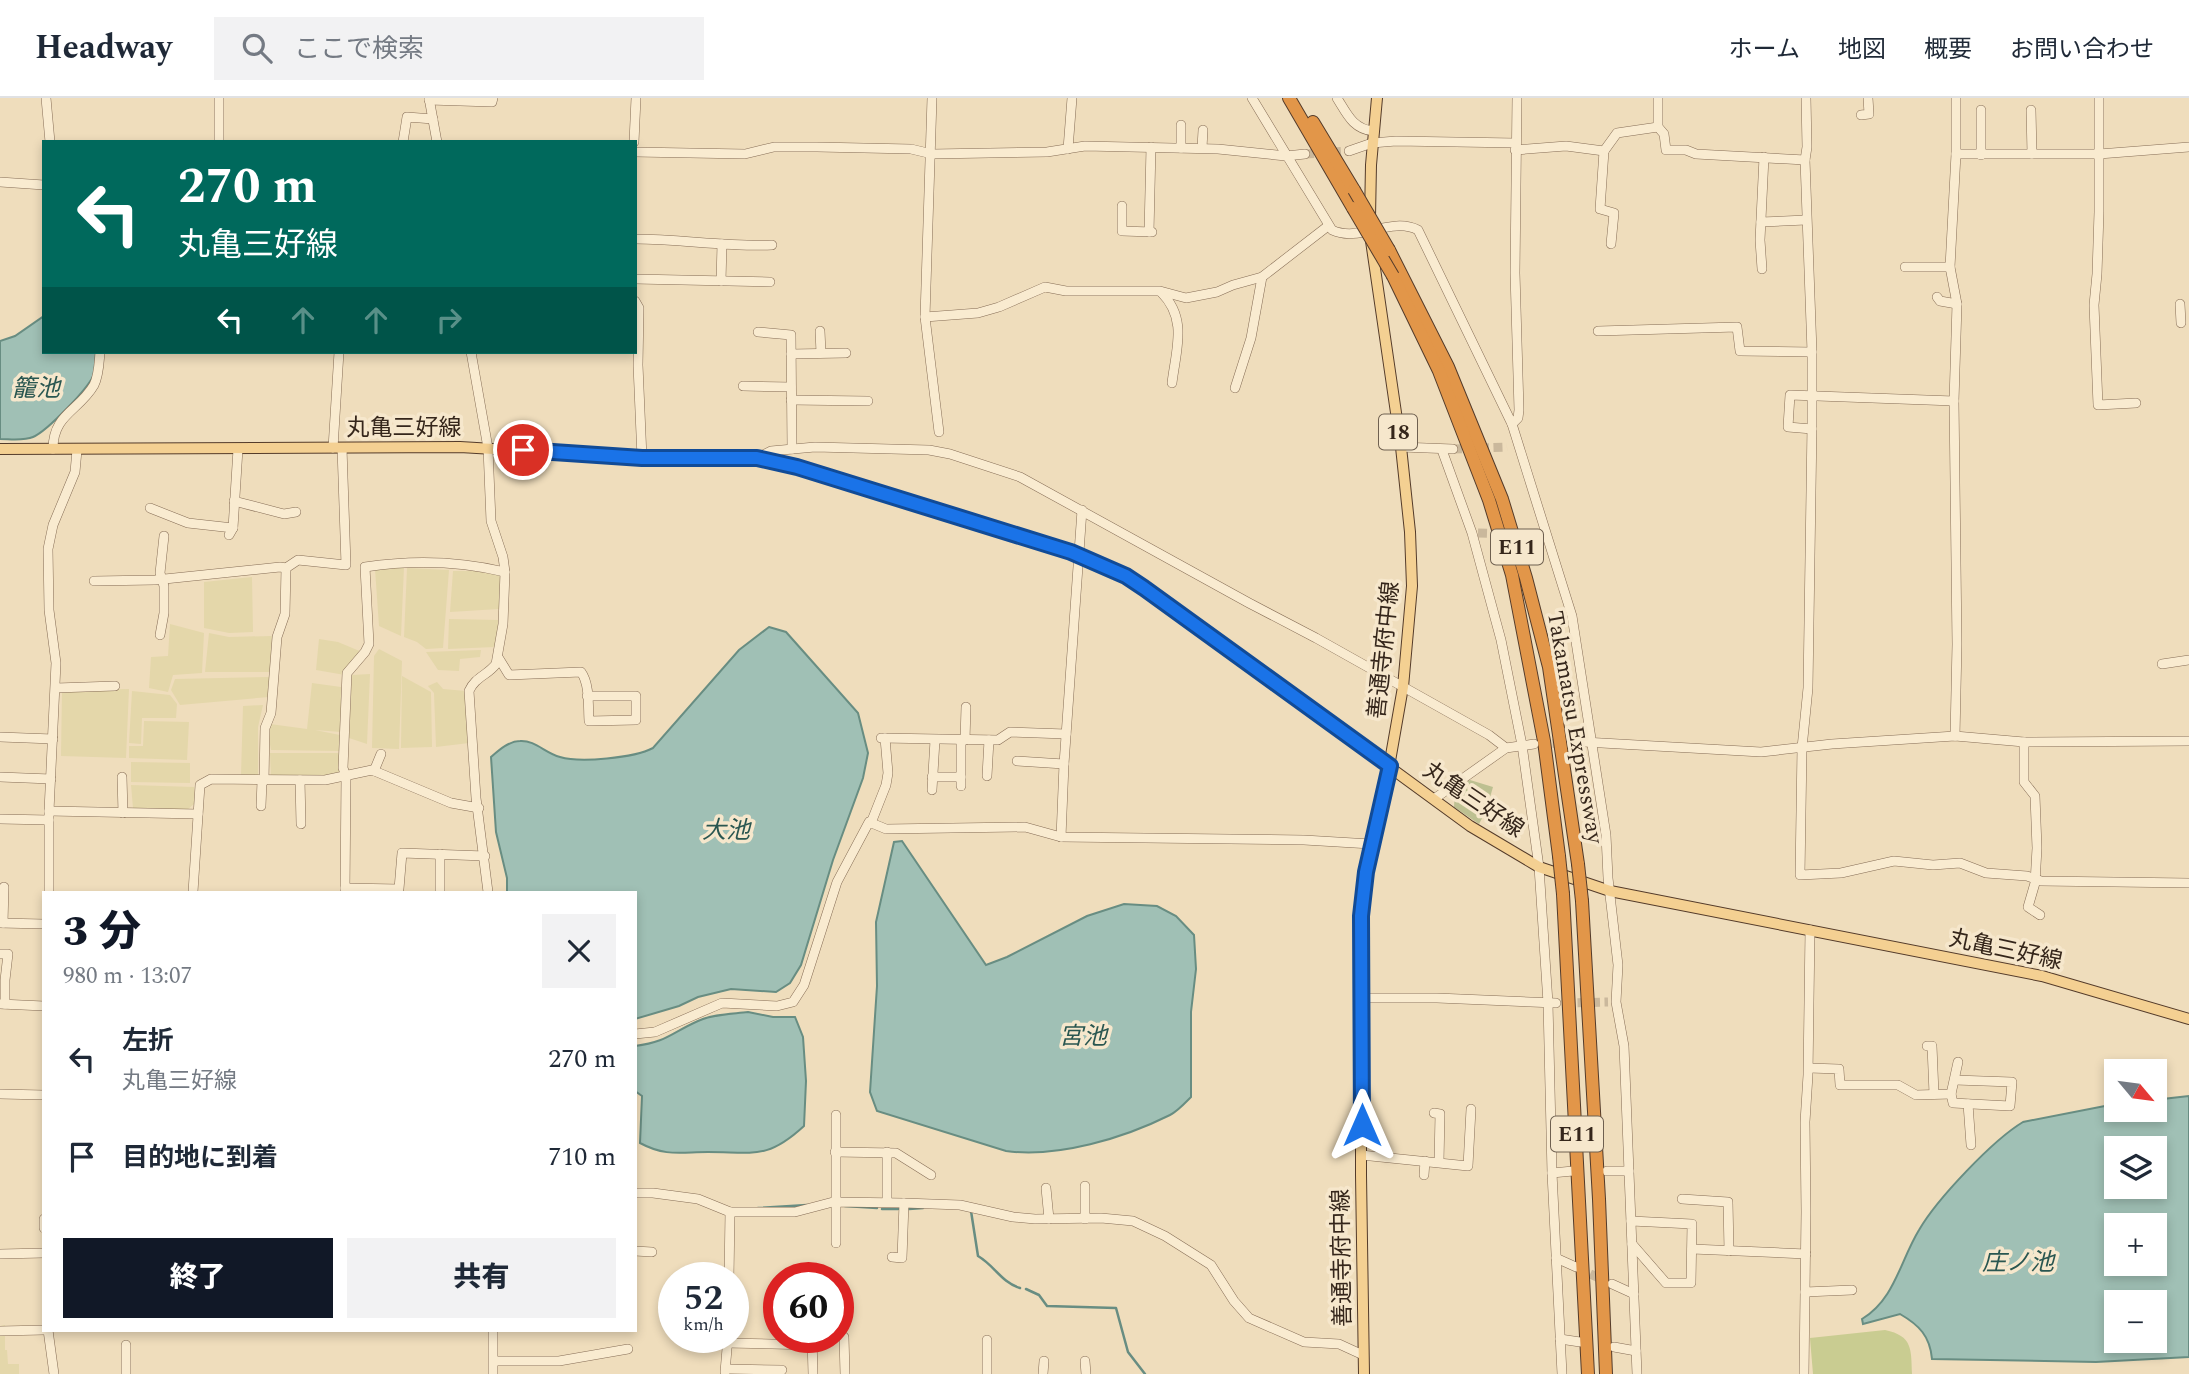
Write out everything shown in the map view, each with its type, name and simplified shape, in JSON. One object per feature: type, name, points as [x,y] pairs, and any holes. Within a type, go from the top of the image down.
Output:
[{"type":"highway","name":"Takamatsu Expressway","points":[[1289,98],[1392,276],[1439,371],[1489,500],[1512,575],[1544,741],[1563,894],[1588,1374]]},
{"type":"highway","name":"Takamatsu Expressway","points":[[1298,98],[1389,250],[1448,367],[1502,499],[1549,667],[1582,901],[1606,1374]]},
{"type":"main road","name":"善通寺府中線","points":[[1364,1374],[1361,916],[1371,844],[1390,766],[1403,687],[1412,586],[1410,532],[1401,447],[1381,321],[1371,230],[1373,137],[1377,98]]},
{"type":"main road","name":"丸亀三好線","points":[[0,449],[488,448],[642,458],[757,458],[797,467],[1080,555],[1126,576],[1470,826],[1539,867],[1610,891],[2042,976],[2189,1019]]},
{"type":"street","points":[[46,98],[50,140]]},
{"type":"street","points":[[219,98],[223,120],[219,140]]},
{"type":"street","points":[[437,140],[429,99],[492,102],[493,98]]},
{"type":"street","points":[[634,140],[636,98]]},
{"type":"street","points":[[932,98],[925,317],[939,432]]},
{"type":"street","points":[[1068,149],[1072,98]]},
{"type":"street","points":[[1252,98],[1332,230],[1343,234],[1403,225],[1418,230],[1512,424],[1544,534],[1572,616],[1588,742],[1606,835],[1618,965],[1612,1002],[1624,1046],[1637,1374]]},
{"type":"street","points":[[1337,98],[1354,124],[1373,137],[1516,147],[1566,146],[1604,151]]},
{"type":"street","points":[[1512,424],[1518,418],[1519,410],[1515,273],[1517,98]]},
{"type":"street","points":[[1658,98],[1658,127],[1664,134],[1666,149],[1805,160]]},
{"type":"street","points":[[1806,98],[1806,220],[1812,352],[1812,429],[1808,688],[1802,748],[1800,875],[1841,873],[1894,861],[1954,863],[1986,873],[2075,882],[2189,883]]},
{"type":"street","points":[[1861,115],[1869,114],[1868,98]]},
{"type":"street","points":[[1955,736],[1957,644],[1954,401],[1957,304],[1950,267],[1956,98]]},
{"type":"street","points":[[2099,98],[2099,212],[2094,305],[2098,405],[2136,403]]},
{"type":"street","points":[[1981,110],[1981,155]]},
{"type":"street","points":[[2031,110],[2032,154]]},
{"type":"street","points":[[403,140],[407,117],[433,119]]},
{"type":"street","points":[[1181,125],[1181,148]]},
{"type":"street","points":[[1611,244],[1614,213],[1600,209],[1604,151],[1617,133],[1658,127]]},
{"type":"street","points":[[1202,148],[1203,130]]},
{"type":"street","points":[[1349,151],[1373,137]]},
{"type":"street","points":[[637,152],[745,154],[774,147],[817,147],[911,149],[932,154],[1086,146],[1202,148],[1286,156],[1305,154]]},
{"type":"street","points":[[1122,206],[1122,231],[1151,232],[1152,147]]},
{"type":"street","points":[[1956,154],[2099,154],[2189,147]]},
{"type":"street","points":[[1762,269],[1764,157]]},
{"type":"street","points":[[0,182],[42,185]]},
{"type":"street","points":[[1761,222],[1806,220]]},
{"type":"street","points":[[925,317],[978,313],[1045,287],[1066,291],[1160,291],[1186,299],[1262,277],[1328,226]]},
{"type":"street","points":[[637,239],[722,244],[737,240],[772,245]]},
{"type":"street","points":[[721,281],[722,244]]},
{"type":"street","points":[[1906,267],[1950,267]]},
{"type":"street","points":[[1235,388],[1251,338],[1262,277]]},
{"type":"street","points":[[637,279],[770,282]]},
{"type":"street","points":[[1160,291],[1172,303],[1179,330],[1172,383]]},
{"type":"street","points":[[1937,298],[1957,304]]},
{"type":"street","points":[[637,304],[642,458]]},
{"type":"street","points":[[2180,304],[2184,318]]},
{"type":"street","points":[[1598,331],[1737,327],[1740,351],[1812,352]]},
{"type":"street","points":[[820,331],[821,353]]},
{"type":"street","points":[[758,332],[791,335],[792,449]]},
{"type":"street","points":[[791,354],[846,353]]},
{"type":"street","points":[[52,449],[53,434],[58,425],[94,385],[99,370],[100,354]]},
{"type":"street","points":[[339,354],[337,448],[346,565]]},
{"type":"street","points":[[471,354],[488,448],[491,521],[503,556],[505,572],[498,657],[493,668],[477,678],[469,691],[470,726],[488,891]]},
{"type":"street","points":[[743,386],[791,387]]},
{"type":"street","points":[[1812,429],[1788,427],[1790,395],[1954,401]]},
{"type":"street","points":[[791,400],[838,405],[868,401]]},
{"type":"street","points":[[1507,447],[1520,446]]},
{"type":"street","points":[[757,458],[771,451],[792,449],[874,447],[929,450],[950,454],[1020,477],[1403,687],[1489,735],[1506,748]]},
{"type":"street","points":[[1401,447],[1448,450],[1475,533],[1502,640],[1522,745],[1539,867],[1552,1003],[1552,1173],[1562,1374]]},
{"type":"street","points":[[150,508],[170,521],[231,531],[238,449]]},
{"type":"street","points":[[50,891],[49,815],[56,663],[49,610],[48,550],[53,525],[75,472],[77,450]]},
{"type":"street","points":[[234,501],[254,504],[284,514],[296,512]]},
{"type":"street","points":[[1061,837],[1082,510]]},
{"type":"street","points":[[160,635],[164,586],[160,573],[164,536]]},
{"type":"street","points":[[94,581],[106,584],[286,568],[298,560],[365,567],[396,562],[462,565],[505,572]]},
{"type":"street","points":[[365,567],[369,644],[347,673],[343,768],[346,776],[345,890],[399,889],[402,853],[485,856]]},
{"type":"street","points":[[261,806],[265,728],[271,712],[277,637],[285,614],[286,568]]},
{"type":"street","points":[[163,618],[174,620]]},
{"type":"street","points":[[498,657],[509,674],[581,672],[585,677],[589,721],[636,720],[636,696],[587,696]]},
{"type":"street","points":[[2162,664],[2189,660]]},
{"type":"street","points":[[56,688],[115,686]]},
{"type":"street","points":[[932,777],[961,781],[966,707]]},
{"type":"street","points":[[872,823],[888,773],[883,738],[998,740],[1010,732],[1066,734]]},
{"type":"street","points":[[1588,742],[1761,752],[1955,736],[2024,742],[2189,741]]},
{"type":"street","points":[[0,737],[53,739]]},
{"type":"street","points":[[932,790],[935,740]]},
{"type":"street","points":[[987,776],[989,740]]},
{"type":"street","points":[[2024,742],[2024,782],[2035,796],[2037,848],[2035,879],[2028,907],[2040,915]]},
{"type":"street","points":[[1434,799],[1506,748],[1534,744]]},
{"type":"street","points":[[374,771],[381,754]]},
{"type":"street","points":[[1017,761],[1064,764]]},
{"type":"street","points":[[193,891],[200,785],[205,781],[300,780],[374,771],[451,803],[479,808]]},
{"type":"street","points":[[0,777],[51,779]]},
{"type":"street","points":[[122,777],[123,813]]},
{"type":"street","points":[[300,780],[300,824]]},
{"type":"street","points":[[0,819],[123,813],[198,814]]},
{"type":"street","points":[[637,1034],[654,1032],[722,1003],[777,1006],[793,1002],[804,985],[837,882],[869,822],[886,829],[1026,827],[1061,837],[1304,840],[1371,844]]},
{"type":"street","points":[[440,854],[440,891]]},
{"type":"street","points":[[4,887],[1,923],[42,925]]},
{"type":"street","points":[[1804,1374],[1805,1122],[1810,930]]},
{"type":"street","points":[[0,954],[8,954],[2,1004],[42,1006]]},
{"type":"street","points":[[1361,998],[1552,1003]]},
{"type":"street","points":[[1927,1046],[1932,1046],[1934,1094]]},
{"type":"street","points":[[1955,1080],[2012,1082],[2010,1106],[1953,1103],[1951,1094],[1958,1062]]},
{"type":"street","points":[[1808,1068],[1839,1069],[1840,1084],[1898,1085],[1916,1095],[1951,1094]]},
{"type":"street","points":[[0,1094],[42,1095]]},
{"type":"street","points":[[1968,1104],[1971,1145]]},
{"type":"street","points":[[1361,1155],[1468,1166],[1471,1109]]},
{"type":"street","points":[[1434,1113],[1440,1114],[1439,1162]]},
{"type":"street","points":[[836,1115],[836,1243]]},
{"type":"street","points":[[835,1152],[895,1153],[931,1175]]},
{"type":"street","points":[[887,1153],[887,1202]]},
{"type":"street","points":[[1423,1175],[1425,1161]]},
{"type":"street","points":[[1552,1173],[1573,1171]]},
{"type":"street","points":[[1607,1171],[1629,1171]]},
{"type":"street","points":[[1085,1186],[1085,1219]]},
{"type":"street","points":[[1046,1188],[1049,1219]]},
{"type":"street","points":[[637,1193],[698,1199],[730,1212],[795,1212],[835,1202],[887,1202],[960,1205],[1013,1217],[1115,1219],[1143,1224],[1212,1265],[1234,1301],[1249,1318],[1304,1342],[1339,1344],[1363,1355]]},
{"type":"street","points":[[1682,1199],[1728,1202],[1729,1251]]},
{"type":"street","points":[[892,1257],[902,1258],[904,1203]]},
{"type":"street","points":[[729,1262],[730,1212]]},
{"type":"street","points":[[1631,1221],[1692,1224],[1691,1283],[1665,1283],[1632,1244]]},
{"type":"street","points":[[1692,1249],[1806,1254]]},
{"type":"street","points":[[637,1251],[652,1252]]},
{"type":"street","points":[[0,1254],[42,1253]]},
{"type":"street","points":[[1556,1258],[1576,1268]]},
{"type":"street","points":[[1612,1284],[1634,1294]]},
{"type":"street","points":[[1805,1292],[1852,1290]]},
{"type":"street","points":[[0,1331],[42,1330]]},
{"type":"street","points":[[46,1332],[54,1374]]},
{"type":"street","points":[[493,1332],[493,1374]]},
{"type":"street","points":[[1560,1339],[1580,1342]]},
{"type":"street","points":[[987,1340],[987,1374]]},
{"type":"street","points":[[126,1345],[126,1374]]},
{"type":"street","points":[[1614,1347],[1636,1351]]},
{"type":"street","points":[[494,1362],[559,1361],[628,1349]]},
{"type":"street","points":[[727,1353],[726,1372],[782,1370]]},
{"type":"street","points":[[812,1353],[813,1374]]},
{"type":"street","points":[[844,1353],[845,1374]]},
{"type":"street","points":[[1085,1361],[1086,1374]]},
{"type":"street","points":[[1043,1374],[1044,1362]]},
{"type":"shaded area","points":[[404,567],[401,636],[379,626],[375,569]]},
{"type":"shaded area","points":[[407,568],[449,570],[443,648],[426,649],[404,637]]},
{"type":"shaded area","points":[[453,571],[500,575],[499,609],[450,612]]},
{"type":"shaded area","points":[[252,577],[253,632],[229,633],[204,628],[204,582]]},
{"type":"shaded area","points":[[449,619],[499,620],[495,647],[448,649]]},
{"type":"shaded area","points":[[170,624],[204,633],[202,673],[173,675],[168,692],[149,688],[151,657],[168,656]]},
{"type":"shaded area","points":[[209,633],[229,637],[272,636],[270,672],[205,672]]},
{"type":"shaded area","points":[[319,639],[338,642],[362,652],[345,675],[316,670]]},
{"type":"shaded area","points":[[379,649],[402,661],[399,749],[372,748],[374,656]]},
{"type":"shaded area","points":[[481,650],[480,657],[460,659],[459,671],[438,670],[426,652]]},
{"type":"shaded area","points":[[370,674],[367,744],[349,738],[352,675]]},
{"type":"shaded area","points":[[402,676],[431,692],[432,747],[401,748]]},
{"type":"shaded area","points":[[270,677],[269,697],[180,705],[171,690],[175,679]]},
{"type":"shaded area","points":[[437,682],[443,689],[466,691],[469,743],[436,747],[434,693],[428,686]]},
{"type":"shaded area","points":[[312,683],[341,687],[341,732],[315,730],[340,735],[340,751],[271,750],[270,724],[307,729]]},
{"type":"shaded area","points":[[129,689],[126,758],[61,756],[62,690]]},
{"type":"shaded area","points":[[132,691],[170,695],[177,704],[176,718],[142,718],[141,744],[129,743]]},
{"type":"shaded area","points":[[263,705],[258,727],[258,778],[241,776],[243,706]]},
{"type":"shaded area","points":[[144,721],[189,722],[187,760],[129,758],[129,746],[143,746]]},
{"type":"shaded area","points":[[270,753],[338,753],[341,759],[339,772],[336,776],[271,778]]},
{"type":"shaded area","points":[[131,762],[190,763],[190,783],[131,782]]},
{"type":"shaded area","points":[[131,785],[194,787],[195,803],[187,810],[133,808]]},
{"type":"shaded area","points":[[5,1325],[8,1364],[19,1364],[19,1374],[0,1374],[0,1326]]},
{"type":"green space","points":[[1470,780],[1493,787],[1479,824],[1454,807],[1455,789]]},
{"type":"green space","points":[[1885,1330],[1906,1340],[1912,1374],[1813,1374],[1810,1338]]},
{"type":"water","name":"籠池","points":[[42,317],[42,354],[96,354],[96,366],[91,380],[76,399],[39,433],[25,439],[0,439],[0,341],[15,336]]},
{"type":"water","name":"大池","points":[[769,627],[786,632],[858,713],[868,753],[863,778],[833,860],[801,965],[790,983],[776,992],[731,989],[698,997],[679,1006],[637,1018],[637,891],[507,891],[507,878],[496,832],[491,757],[516,741],[525,741],[560,757],[580,760],[644,752],[653,748],[739,650]]},
{"type":"water","name":"宮池","points":[[902,841],[986,965],[1087,916],[1124,904],[1157,906],[1176,916],[1194,935],[1196,969],[1191,1012],[1191,1097],[1173,1113],[1132,1131],[1090,1144],[1047,1152],[1006,1151],[877,1111],[870,1092],[877,986],[876,922],[894,842]]},
{"type":"water","points":[[748,1012],[773,1017],[795,1017],[803,1037],[806,1081],[804,1126],[780,1144],[759,1152],[674,1153],[640,1143],[642,1096],[637,1092],[637,1046],[662,1039],[704,1019]]},
{"type":"water","name":"庄ノ池","points":[[2189,1096],[2189,1357],[2096,1362],[1932,1359],[1929,1344],[1922,1332],[1900,1314],[1863,1324],[1862,1319],[1873,1311],[1890,1290],[1927,1217],[1966,1171],[2023,1122],[2104,1106],[2104,1122],[2167,1122],[2167,1099]]},
{"type":"waterway","points":[[758,1208],[807,1205]]},
{"type":"waterway","points":[[845,1206],[877,1208]]},
{"type":"waterway","points":[[909,1209],[923,1208]]},
{"type":"waterway","points":[[882,1209],[898,1209]]},
{"type":"waterway","points":[[971,1211],[978,1256],[1008,1282],[1020,1288]]},
{"type":"waterway","points":[[1026,1289],[1039,1295],[1047,1306],[1116,1308],[1128,1352],[1145,1374]]},
{"type":"tunnel","points":[[1305,154],[1349,151]]},
{"type":"tunnel","points":[[1453,449],[1507,447]]},
{"type":"tunnel","points":[[1478,533],[1539,535]]},
{"type":"tunnel","points":[[1539,744],[1584,742]]},
{"type":"tunnel","points":[[1564,1003],[1608,1002]]},
{"type":"tunnel","points":[[1578,1268],[1607,1282]]},
{"type":"route","points":[[523,450],[642,458],[757,458],[797,467],[1071,552],[1126,576],[1144,588],[1390,766],[1371,844],[1361,916],[1362,1125]]}]
